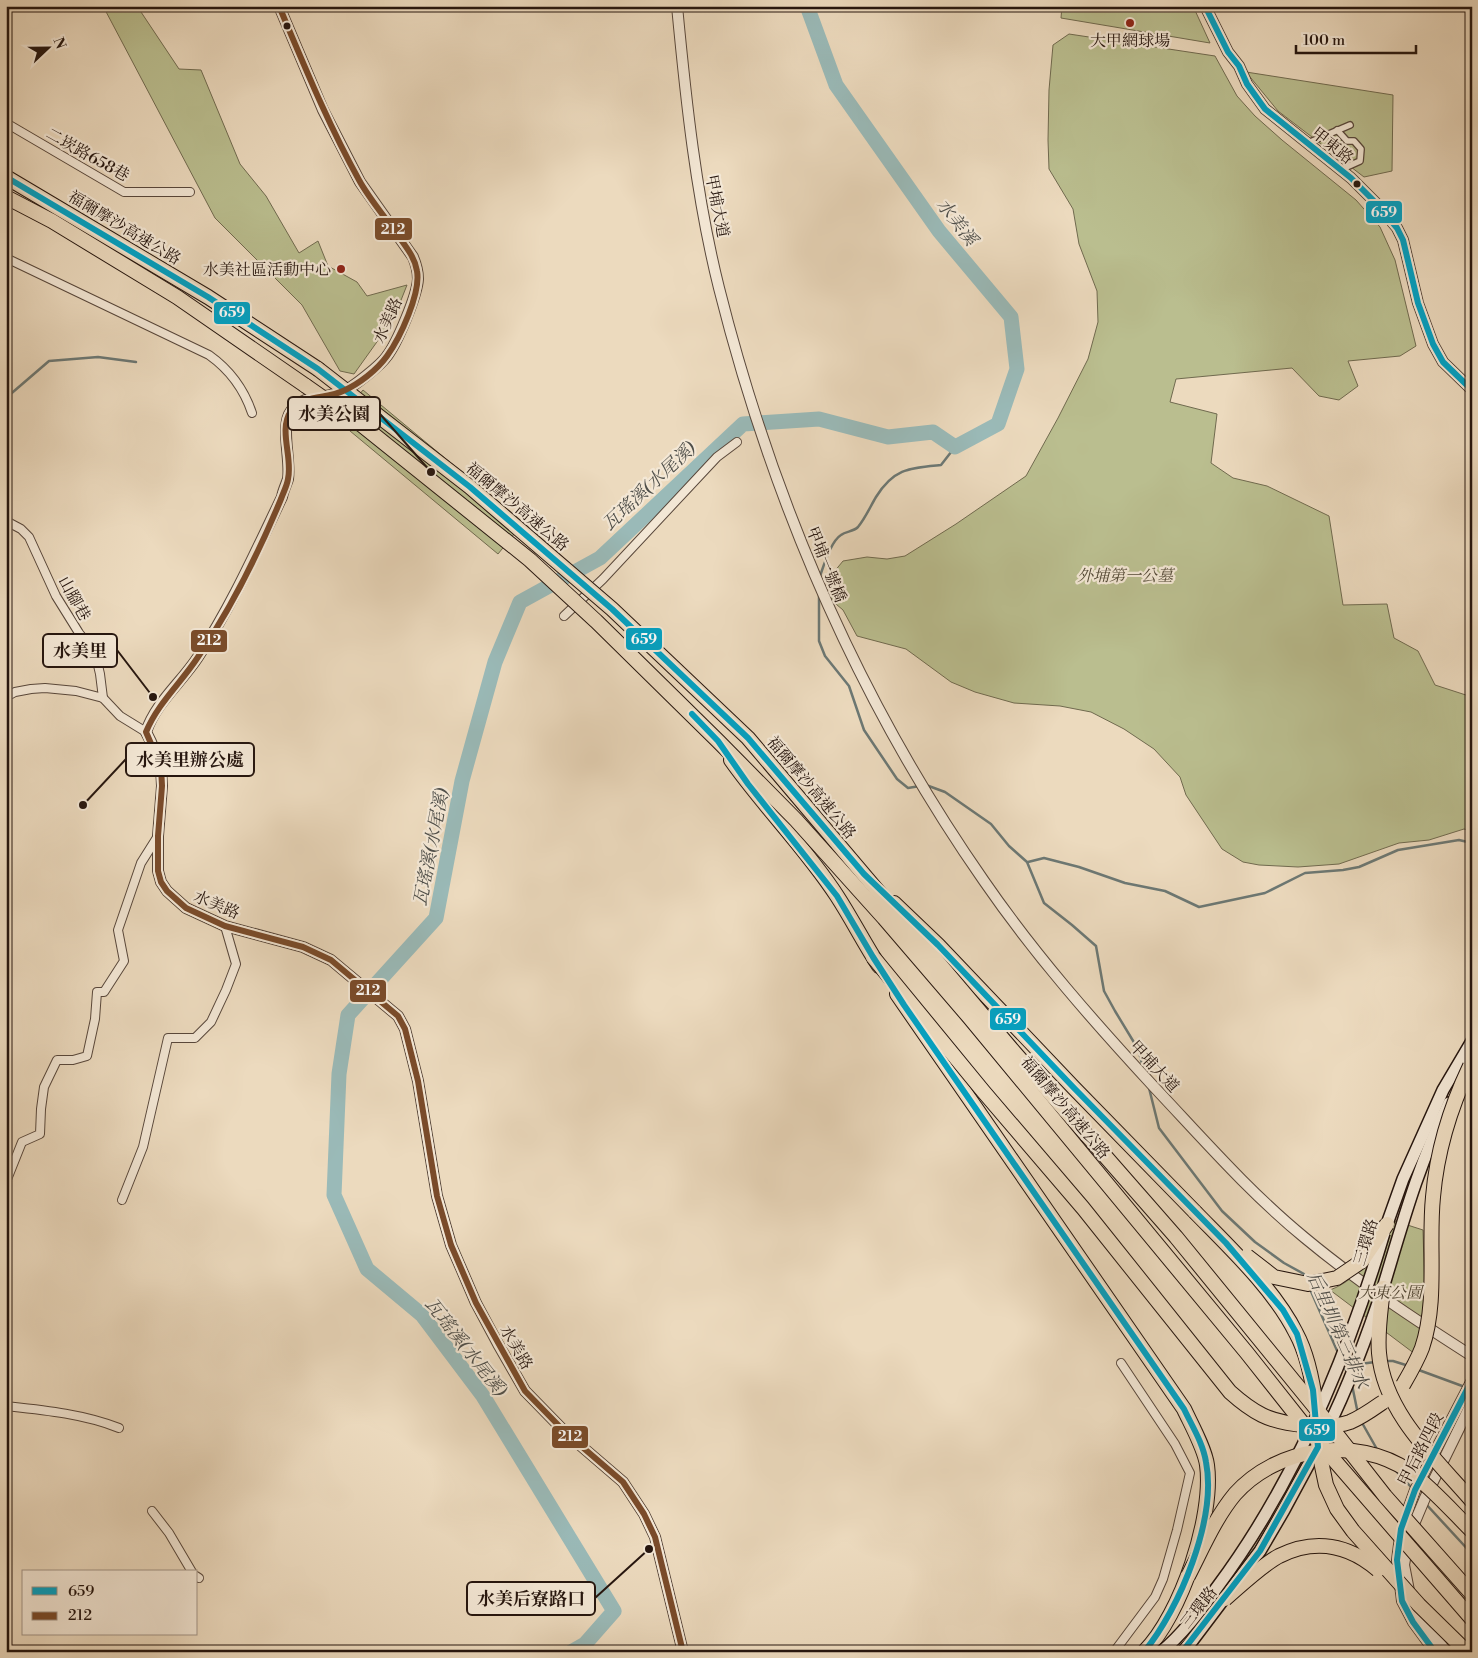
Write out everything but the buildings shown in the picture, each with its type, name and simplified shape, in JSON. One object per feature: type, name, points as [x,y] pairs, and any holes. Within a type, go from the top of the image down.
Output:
[{"type":"highway","name":"福爾摩沙高速公路","points":[[6,177],[208,296],[318,369],[470,487],[612,609],[748,738],[1014,1052],[1176,1238],[1321,1414],[1385,1496],[1472,1594]]},
{"type":"highway","name":"福爾摩沙高速公路","points":[[6,197],[177,296],[306,386],[371,433],[530,560],[596,620],[796,820],[921,961],[1247,1353],[1308,1430],[1472,1619]]},
{"type":"highway","points":[[718,741],[748,784],[837,896],[873,958],[916,1022],[1184,1409],[1207,1463],[1208,1487],[1204,1514],[1188,1576]]},
{"type":"highway","points":[[864,874],[938,945],[1195,1212],[1238,1257],[1283,1310],[1297,1334],[1305,1358],[1314,1390],[1317,1418]]},
{"type":"highway","points":[[873,958],[1083,1208],[1230,1392],[1249,1408],[1264,1416],[1311,1426],[1335,1426],[1350,1422],[1370,1411],[1393,1395],[1403,1385],[1415,1364],[1428,1326],[1431,1229],[1438,1161],[1446,1125],[1457,1093],[1471,1064]]},
{"type":"highway","points":[[1195,1212],[1255,1264],[1274,1277],[1308,1284],[1337,1278],[1362,1261],[1387,1224]]},
{"type":"highway","points":[[1383,1288],[1378,1353],[1383,1376],[1391,1396],[1424,1447],[1472,1501]]},
{"type":"highway","points":[[1318,1447],[1326,1484],[1337,1509],[1353,1531],[1419,1605]]},
{"type":"highway","points":[[1144,1652],[1152,1644],[1170,1616],[1188,1576],[1219,1518],[1235,1495],[1252,1479],[1280,1463],[1301,1455],[1321,1450],[1340,1450],[1363,1453],[1390,1461],[1409,1471],[1436,1494],[1472,1532]]},
{"type":"highway","points":[[1225,1599],[1278,1556],[1320,1545],[1340,1548],[1366,1559],[1419,1605],[1467,1652]]},
{"type":"main road","name":"三環路","points":[[1161,1652],[1193,1619],[1255,1534],[1317,1418],[1370,1280],[1403,1179],[1443,1090],[1472,1041]]},
{"type":"main road","name":"三環路","points":[[1182,1652],[1225,1599],[1260,1551],[1339,1406],[1357,1364],[1413,1190],[1430,1145],[1448,1105],[1471,1064]]},
{"type":"main road","points":[[1317,1418],[1318,1447]]},
{"type":"street","name":"水美路","points":[[280,6],[322,110],[360,182],[413,257],[417,267],[418,278],[416,289],[395,344],[386,358],[343,391],[299,402],[290,413],[286,424],[288,479],[282,497],[220,620],[198,657],[151,717],[146,732],[161,767],[162,786],[158,836],[158,870],[161,882],[167,892],[186,908],[225,926],[303,946],[331,960],[398,1016],[405,1029],[418,1081],[437,1196],[451,1246],[476,1302],[525,1391],[566,1433],[623,1482],[644,1514],[654,1536],[684,1652]]},
{"type":"street","name":"甲埔大道","points":[[677,6],[688,116],[705,223],[718,285],[753,406]]},
{"type":"street","name":"甲東路","points":[[1205,6],[1228,52],[1239,66],[1247,84],[1265,109],[1351,178],[1378,205],[1397,228],[1403,240],[1423,319],[1434,344],[1443,362],[1472,390]]},
{"type":"street","points":[[1462,6],[1472,7]]},
{"type":"street","name":"二崁路658巷","points":[[6,123],[124,192],[190,192]]},
{"type":"street","points":[[1308,143],[1350,124]]},
{"type":"street","points":[[1337,130],[1347,141],[1354,140],[1361,148],[1360,161],[1340,170]]},
{"type":"street","points":[[6,258],[209,355],[223,365],[237,382],[249,402],[252,413]]},
{"type":"street","name":"甲埔一號橋","points":[[753,406],[788,507],[836,624],[889,727]]},
{"type":"street","points":[[564,616],[603,579],[717,456],[736,442]]},
{"type":"street","name":"山腳巷","points":[[6,521],[29,536],[56,596],[79,633],[91,648],[100,674],[103,698]]},
{"type":"street","points":[[6,697],[15,692],[45,688],[76,691],[103,698],[120,716],[146,732]]},
{"type":"street","name":"甲埔大道","points":[[889,727],[930,799],[1014,923],[1066,990],[1152,1085],[1244,1183],[1295,1230],[1359,1281],[1472,1356]]},
{"type":"street","points":[[6,1182],[22,1142],[40,1134],[44,1087],[57,1060],[73,1060],[87,1056],[95,1019],[97,992],[104,992],[124,961],[118,930],[141,863],[158,836]]},
{"type":"street","points":[[122,1200],[143,1147],[168,1038],[195,1038],[211,1022],[236,964],[225,926]]},
{"type":"street","points":[[1114,1652],[1155,1597],[1163,1580],[1178,1530],[1190,1473],[1175,1444],[1121,1363]]},
{"type":"street","points":[[1469,1401],[1471,1381]]},
{"type":"street","name":"甲后路四段","points":[[1435,1652],[1413,1622],[1402,1601],[1397,1560],[1402,1529],[1415,1490],[1469,1401]]},
{"type":"street","name":"甲后路四段","points":[[1447,1652],[1424,1624],[1410,1596],[1404,1565],[1409,1536],[1424,1498],[1469,1401]]},
{"type":"street","points":[[6,1406],[77,1416],[119,1428]]},
{"type":"street","points":[[152,1511],[169,1533],[191,1570]]},
{"type":"green space","points":[[103,6],[137,6],[179,69],[201,70],[240,164],[266,196],[299,253],[318,241],[328,266],[357,282],[367,296],[407,285],[394,318],[354,374],[340,371],[302,305],[215,218]]},
{"type":"green space","points":[[1062,6],[1193,6],[1210,43],[1061,18]]},
{"type":"green space","name":"外埔第一公墓","points":[[1069,34],[1215,56],[1237,96],[1255,116],[1356,200],[1380,227],[1395,260],[1416,346],[1400,356],[1348,361],[1358,386],[1339,400],[1319,396],[1292,368],[1176,379],[1170,402],[1217,414],[1211,463],[1233,478],[1267,486],[1329,516],[1343,605],[1387,604],[1394,638],[1418,651],[1435,685],[1472,697],[1472,831],[1464,829],[1429,840],[1399,843],[1339,864],[1298,867],[1259,865],[1243,862],[1222,849],[1186,795],[1180,777],[1154,749],[1124,729],[1091,712],[1060,706],[1014,703],[975,692],[951,682],[906,649],[857,636],[843,610],[830,599],[829,578],[843,561],[867,557],[887,559],[905,556],[1026,476],[1088,359],[1098,322],[1097,291],[1079,244],[1073,209],[1049,169],[1049,90],[1053,45]]},
{"type":"green space","points":[[1246,72],[1393,95],[1392,171],[1364,177],[1278,111]]},
{"type":"green space","points":[[363,390],[523,523],[498,554],[338,421]]},
{"type":"green space","name":"大東公園","points":[[1395,1221],[1423,1230],[1425,1300],[1415,1354],[1330,1290],[1341,1285],[1360,1270],[1375,1252]]},
{"type":"waterway","name":"瓦瑤溪(水尾溪)","points":[[571,1652],[585,1644],[614,1611],[483,1396],[422,1315],[367,1269],[334,1195],[339,1074],[348,1015],[436,918],[462,781],[495,662],[520,602],[600,558],[743,424],[819,419],[888,437],[933,432],[955,447],[998,424],[1017,369],[1011,317],[939,231],[836,85],[807,6]]},
{"type":"waterway","points":[[6,398],[49,361],[98,357],[136,362]]},
{"type":"waterway","name":"后里圳第三排水","points":[[820,576],[834,542],[843,534],[858,527],[889,480],[904,471],[941,465],[955,447]]},
{"type":"waterway","name":"后里圳第三排水","points":[[819,594],[819,641],[825,656],[849,686],[864,730],[897,779],[908,788],[920,786]]},
{"type":"waterway","name":"后里圳第三排水","points":[[926,785],[945,792],[991,824],[1009,846],[1027,862],[1044,903],[1096,946],[1104,991],[1138,1049],[1144,1071]]},
{"type":"waterway","points":[[1028,862],[1044,858],[1079,867],[1125,883],[1165,891],[1199,907],[1265,893],[1305,873],[1359,867],[1398,850],[1459,840],[1472,843]]},
{"type":"waterway","name":"后里圳第三排水","points":[[1149,1088],[1159,1128],[1222,1211],[1255,1242],[1284,1263],[1304,1274],[1306,1279]]},
{"type":"waterway","name":"后里圳第三排水","points":[[1310,1289],[1339,1355]]},
{"type":"waterway","points":[[1385,1361],[1393,1361],[1409,1366]]},
{"type":"waterway","points":[[1360,1364],[1375,1362]]},
{"type":"waterway","name":"后里圳第三排水","points":[[1343,1364],[1348,1375]]},
{"type":"waterway","points":[[1416,1369],[1465,1387]]},
{"type":"waterway","name":"后里圳第三排水","points":[[1352,1385],[1358,1414]]},
{"type":"waterway","name":"后里圳第三排水","points":[[1361,1421],[1378,1451]]},
{"type":"waterway","name":"后里圳第三排水","points":[[1395,1470],[1412,1488]]},
{"type":"waterway","name":"后里圳第三排水","points":[[1425,1503],[1472,1554]]},
{"type":"transit line","name":"212","points":[[279,6],[317,94],[359,180],[410,253],[417,271],[416,291],[403,327],[387,356],[378,366],[355,385],[337,393],[309,399],[291,411],[287,418],[286,427],[289,462],[287,482],[263,539],[233,600],[210,639],[170,693],[146,732],[161,767],[162,786],[158,836],[158,871],[161,882],[167,891],[186,908],[225,926],[303,947],[331,960],[398,1016],[405,1029],[418,1081],[437,1196],[451,1245],[476,1303],[525,1391],[566,1433],[623,1482],[644,1514],[655,1537],[683,1652]]},
{"type":"transit line","name":"659","points":[[1205,6],[1228,52],[1239,66],[1247,84],[1265,109],[1351,178],[1378,205],[1397,228],[1403,240],[1418,303],[1433,344],[1443,362],[1472,390]]},
{"type":"transit line","name":"659","points":[[6,177],[208,297],[318,369],[470,487],[612,609],[748,738],[864,874],[938,945],[1074,1088],[1226,1243],[1283,1310],[1297,1334],[1313,1390],[1318,1447],[1260,1551],[1182,1652]]},
{"type":"transit line","name":"659","points":[[692,714],[718,741],[748,784],[837,896],[904,1005],[1184,1409],[1197,1435],[1205,1455],[1208,1485],[1201,1536],[1182,1588],[1157,1634],[1144,1652]]},
{"type":"transit line","name":"659","points":[[1435,1652],[1413,1622],[1402,1601],[1397,1560],[1401,1529],[1415,1490],[1472,1380]]},
{"type":"place","name":"大甲網球場","points":[[1130,23]]},
{"type":"place","name":"水美社區活動中心","points":[[341,269]]},
{"type":"place","name":"水美公園","points":[[431,472]]},
{"type":"place","name":"水美里","points":[[153,697]]},
{"type":"place","name":"水美里辦公處","points":[[83,805]]},
{"type":"place","name":"水美后寮路口","points":[[649,1549]]},
{"type":"water label","name":"水美溪","points":[[957,222]]}]
